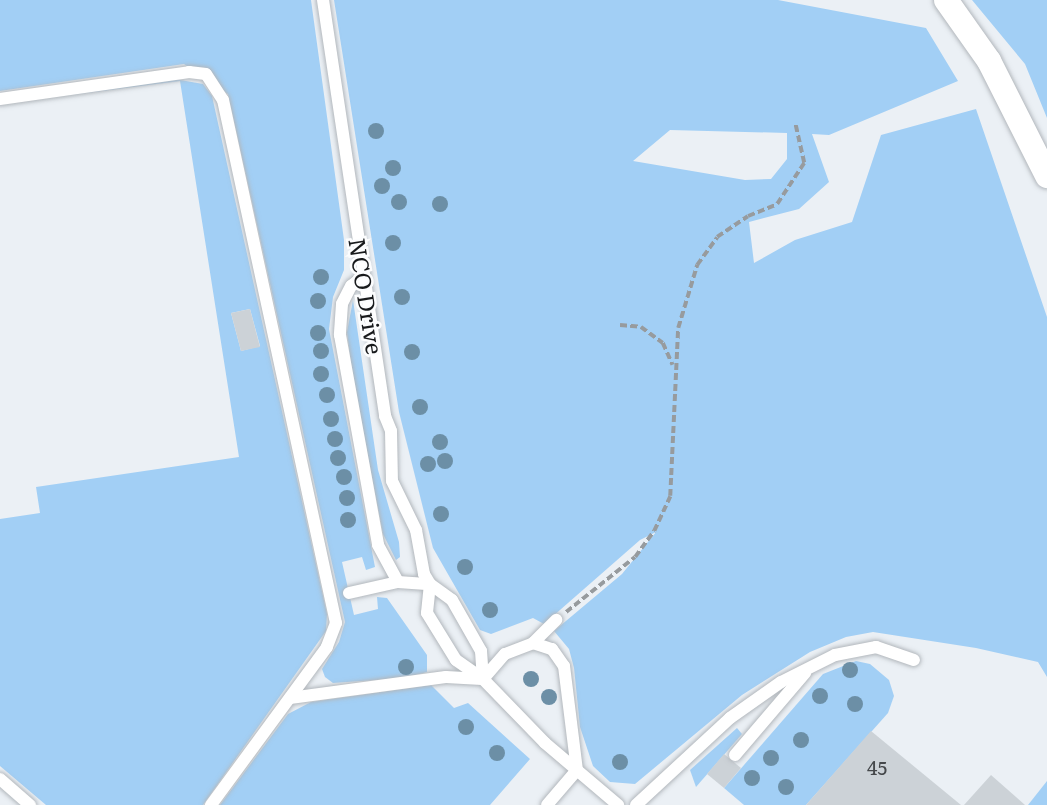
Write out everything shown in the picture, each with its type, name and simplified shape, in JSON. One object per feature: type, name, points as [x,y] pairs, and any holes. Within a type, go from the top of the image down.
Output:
[{"type":"street","points":[[946,0],[989,61],[1047,176]]},
{"type":"lane","name":"NCO Drive","points":[[323,0],[385,416],[391,431],[392,481],[416,530],[430,584],[427,613],[456,660],[482,679],[577,770],[618,805]]},
{"type":"lane","points":[[0,99],[189,72],[206,74],[217,85],[336,623],[327,647],[211,805]]},
{"type":"lane","points":[[364,276],[351,286],[342,304],[340,335],[378,545],[398,582]]},
{"type":"lane","points":[[349,593],[398,582],[430,584],[452,600],[463,618],[481,651],[482,679]]},
{"type":"lane","points":[[482,679],[505,654],[533,643],[556,620]]},
{"type":"lane","points":[[533,643],[552,649],[564,666],[577,770],[547,805]]},
{"type":"lane","points":[[636,805],[730,718],[807,669],[835,655],[876,647],[914,660]]},
{"type":"lane","points":[[735,755],[807,669]]},
{"type":"lane","points":[[290,698],[446,677],[482,679]]},
{"type":"lane","points":[[0,779],[30,805]]},
{"type":"path","points":[[556,620],[635,557],[654,531],[670,496],[674,367],[678,328],[697,265],[717,237],[748,216],[777,204],[804,163],[794,123]]},
{"type":"path","points":[[620,324],[641,327],[663,343],[674,367]]},
{"type":"shaded area","points":[[0,0],[311,0],[344,240],[344,270],[333,297],[329,329],[375,567],[366,570],[362,557],[342,562],[354,615],[378,609],[377,597],[387,598],[427,655],[427,672],[404,678],[333,683],[325,677],[322,669],[339,642],[345,622],[228,94],[184,64],[0,91]]},
{"type":"shaded area","points":[[334,0],[778,0],[926,28],[958,81],[829,135],[812,134],[829,182],[799,209],[749,222],[754,263],[795,240],[852,222],[881,135],[976,109],[1047,317],[1047,677],[1038,662],[976,648],[873,632],[846,637],[810,652],[742,695],[635,784],[610,782],[593,766],[580,727],[574,668],[569,649],[554,631],[622,574],[656,532],[640,540],[544,624],[533,618],[491,634],[480,630],[433,548],[399,412]],"holes":[[[670,130],[787,133],[787,159],[771,179],[745,180],[633,161]]]},
{"type":"shaded area","points":[[972,0],[1047,0],[1047,118],[1025,64]]},
{"type":"shaded area","points":[[169,78],[203,84],[212,96],[327,614],[326,631],[203,805],[46,805],[0,766],[0,519],[40,513],[36,487],[239,457],[180,81],[0,104]],"holes":[[[250,309],[260,346],[241,351],[231,313]]]},
{"type":"shaded area","points":[[353,300],[378,470],[399,542],[400,557],[396,560],[383,534],[353,379],[347,332]]},
{"type":"shaded area","points":[[856,661],[870,664],[889,680],[894,696],[888,713],[806,805],[744,805],[724,788],[823,674]]},
{"type":"shaded area","points":[[431,685],[454,708],[468,703],[530,759],[490,805],[220,805],[288,714],[311,702]]},
{"type":"shaded area","points":[[737,728],[742,734],[696,787],[690,770]]},
{"type":"shaded area","points":[[1047,781],[1047,805],[1028,805]]},
{"type":"building","points":[[250,309],[260,347],[241,351],[231,313]]},
{"type":"building","points":[[871,731],[961,805],[806,805]]},
{"type":"building","points":[[724,754],[741,768],[724,788],[707,774]]},
{"type":"building","points":[[991,775],[1025,805],[964,805]]}]
